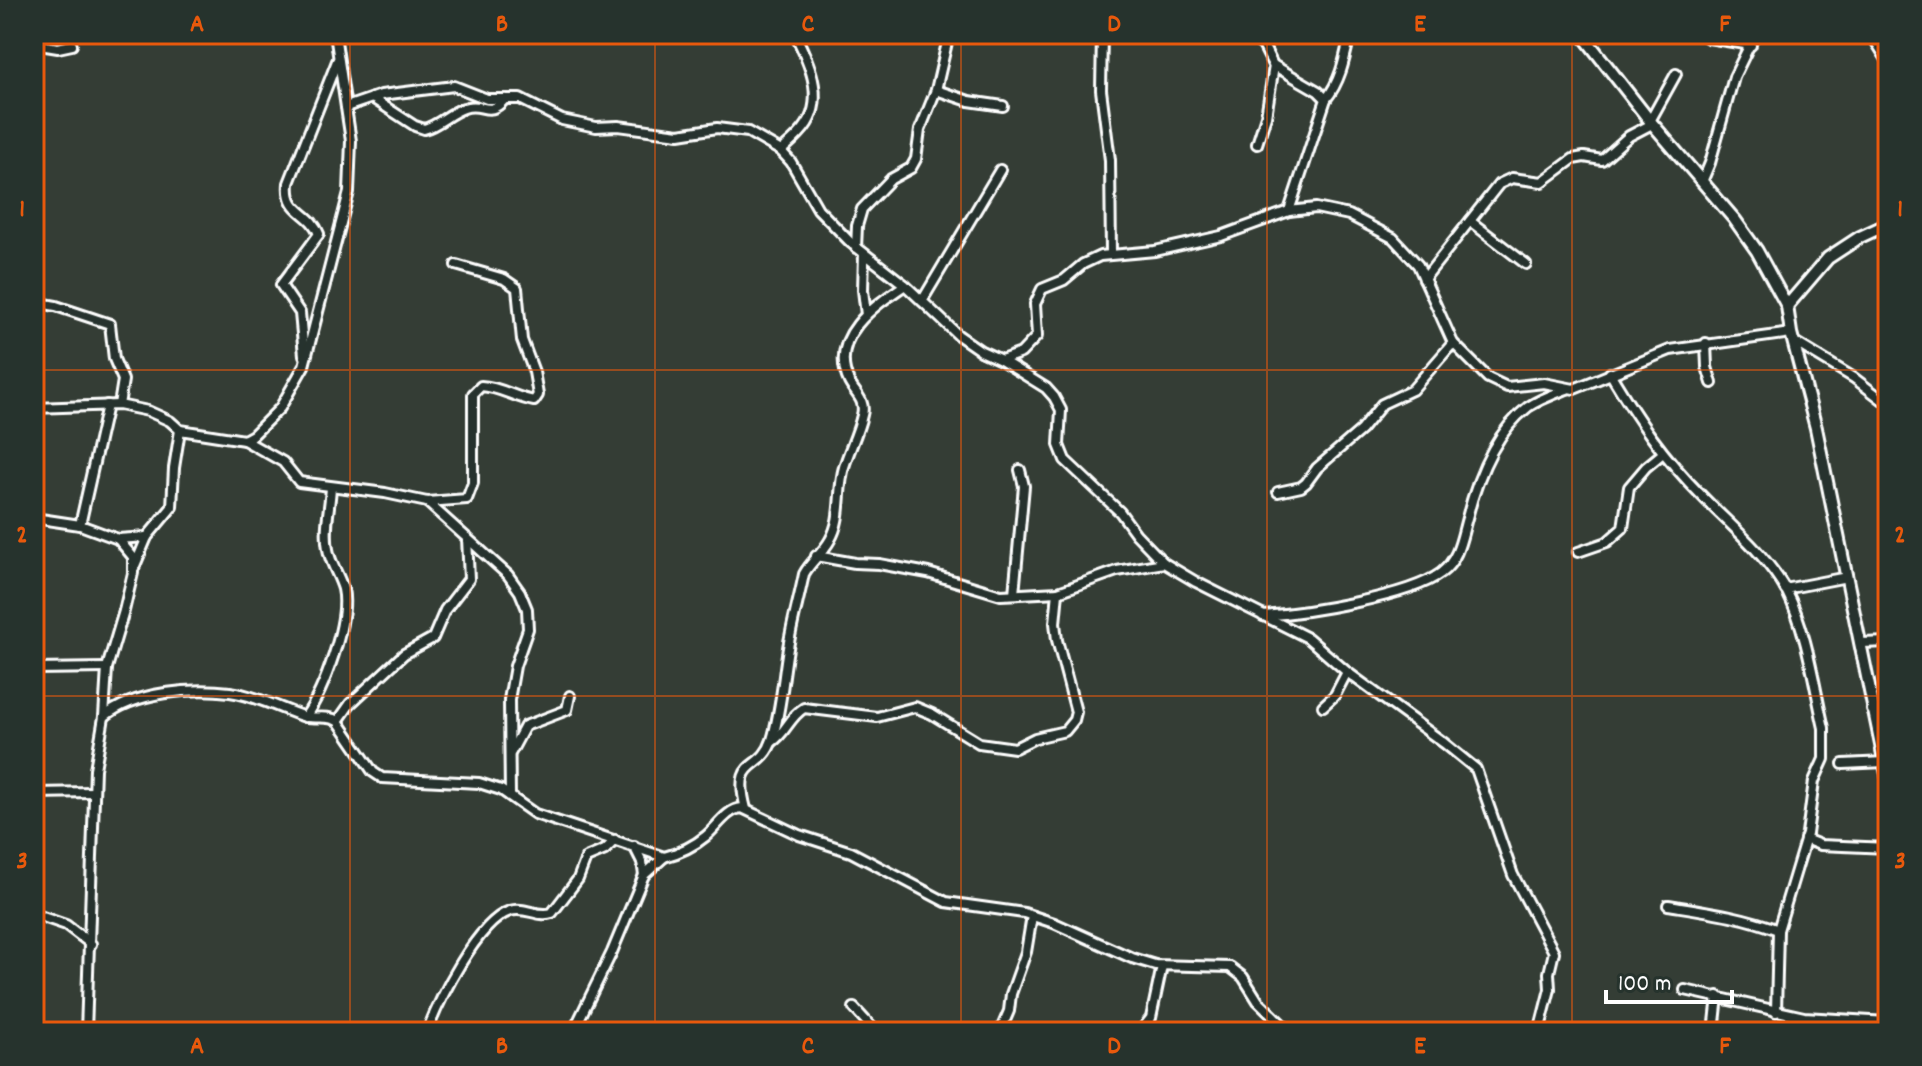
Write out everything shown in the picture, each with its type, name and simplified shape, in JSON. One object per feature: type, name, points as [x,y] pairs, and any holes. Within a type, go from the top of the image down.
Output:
[{"type":"street","points":[[244,440],[280,408],[304,366],[349,192],[351,141],[335,34]]},
{"type":"street","points":[[781,151],[808,123],[814,103],[811,69],[795,34]]},
{"type":"street","points":[[866,315],[857,226],[862,209],[891,179],[911,168],[916,159],[920,130],[936,90],[949,34]]},
{"type":"street","points":[[1102,34],[1101,90],[1110,160],[1111,254]]},
{"type":"street","points":[[1245,34],[1263,45],[1274,66],[1318,91],[1326,99]]},
{"type":"street","points":[[1263,45],[1268,34]]},
{"type":"street","points":[[1289,211],[1326,99],[1339,77],[1350,34]]},
{"type":"street","points":[[1582,34],[1757,251],[1787,306],[1862,643],[1872,710],[1888,779]]},
{"type":"street","points":[[1702,34],[1708,38],[1751,45]]},
{"type":"street","points":[[1702,182],[1734,77],[1755,34]]},
{"type":"street","points":[[1871,34],[1888,61]]},
{"type":"street","points":[[34,44],[58,48],[72,45]]},
{"type":"street","points":[[304,366],[300,313],[281,285],[319,234],[311,220],[292,204],[288,188],[338,60]]},
{"type":"street","points":[[1257,144],[1266,116],[1274,66]]},
{"type":"street","points":[[1424,279],[1506,180],[1542,182],[1573,159],[1602,160],[1629,136],[1651,122],[1676,74]]},
{"type":"street","points":[[346,107],[372,98],[454,86],[487,99],[520,99],[562,120],[596,127],[618,126],[679,134],[731,129],[748,132],[781,151],[824,217],[860,251],[905,285],[958,335],[1046,388],[1061,410],[1059,445],[1065,460],[1120,512],[1164,563],[1308,638],[1347,672],[1476,769],[1518,889],[1554,952],[1549,973],[1550,989],[1539,1032]]},
{"type":"street","points":[[936,90],[969,101],[1003,106]]},
{"type":"street","points":[[372,98],[424,129],[462,108],[472,106],[492,110],[505,99]]},
{"type":"street","points":[[922,301],[1000,170]]},
{"type":"street","points":[[1001,360],[1021,353],[1037,336],[1035,304],[1042,289],[1064,280],[1090,259],[1155,251],[1221,236],[1301,208],[1334,210],[1383,231],[1403,248],[1424,279],[1453,343],[1477,369],[1498,384],[1517,387],[1544,383],[1568,389]]},
{"type":"street","points":[[1470,221],[1526,264]]},
{"type":"street","points":[[1787,306],[1828,258],[1860,237],[1888,224]]},
{"type":"street","points":[[34,408],[119,405],[148,411],[170,421],[180,430],[244,440],[283,462],[299,482],[385,493],[427,502],[467,499],[471,492],[473,394],[487,386],[534,401],[538,395],[520,331],[517,288],[504,279],[456,265]]},
{"type":"street","points":[[772,742],[804,574],[831,539],[839,511],[844,466],[862,414],[862,402],[847,376],[845,352],[849,335],[866,315],[905,285]]},
{"type":"street","points":[[34,302],[110,324],[114,359],[123,380],[119,405]]},
{"type":"street","points":[[1262,616],[1310,611],[1402,590],[1441,573],[1459,551],[1482,470],[1516,418],[1529,407],[1568,389],[1581,387],[1670,350],[1706,343],[1792,337],[1888,404]]},
{"type":"street","points":[[1278,492],[1306,483],[1317,468],[1361,430],[1382,404],[1412,390],[1453,343]]},
{"type":"street","points":[[1706,343],[1707,367],[1712,383]]},
{"type":"street","points":[[1610,373],[1642,427],[1663,453],[1703,497],[1745,536],[1785,589],[1798,621],[1824,728],[1824,759],[1814,781],[1811,816],[1778,930],[1776,1012]]},
{"type":"street","points":[[80,525],[107,405]]},
{"type":"street","points":[[86,1032],[94,792],[107,668],[133,573],[147,537],[172,507],[180,430]]},
{"type":"street","points":[[1578,552],[1607,542],[1623,528],[1629,487],[1663,453]]},
{"type":"street","points":[[1014,594],[1024,486],[1020,470]]},
{"type":"street","points":[[305,717],[335,651],[343,605],[343,591],[327,547],[331,487]]},
{"type":"street","points":[[427,502],[508,575],[527,609],[528,629],[515,666],[509,700],[510,796]]},
{"type":"street","points":[[34,518],[80,525],[118,539],[147,537]]},
{"type":"street","points":[[338,721],[376,678],[404,654],[433,638],[445,610],[469,579],[467,537]]},
{"type":"street","points":[[118,539],[133,557],[133,573]]},
{"type":"street","points":[[816,556],[928,573],[987,593],[1014,594],[1058,592],[1117,571],[1164,563]]},
{"type":"street","points":[[1785,589],[1847,577]]},
{"type":"street","points":[[746,809],[741,787],[747,768],[760,759],[772,742],[781,736],[794,714],[804,708],[877,717],[915,707],[979,743],[1015,748],[1035,738],[1065,731],[1076,712],[1057,640],[1058,592]]},
{"type":"street","points":[[1862,643],[1888,642]]},
{"type":"street","points":[[34,669],[107,668]]},
{"type":"street","points":[[1323,706],[1335,695],[1347,672]]},
{"type":"street","points":[[104,717],[117,706],[189,690],[233,692],[305,717],[332,717],[338,721],[373,772],[382,778],[458,780],[492,787],[535,814],[664,857]]},
{"type":"street","points":[[511,753],[525,726],[567,710],[570,696]]},
{"type":"street","points":[[105,701],[117,706]]},
{"type":"street","points":[[1872,710],[1888,711]]},
{"type":"street","points":[[1843,764],[1885,762]]},
{"type":"street","points":[[34,793],[94,792]]},
{"type":"street","points":[[573,1032],[612,952],[644,875],[664,857],[677,854],[704,838],[735,808],[746,809],[799,835],[863,858],[935,898],[1032,916],[1132,958],[1162,966],[1230,967],[1243,977],[1258,1001],[1290,1032]]},
{"type":"street","points":[[1805,839],[1820,845],[1888,848]]},
{"type":"street","points":[[427,1032],[461,963],[490,924],[510,911],[527,911],[540,916],[552,913],[578,879],[586,858],[605,850],[615,840]]},
{"type":"street","points":[[634,846],[644,875]]},
{"type":"street","points":[[1668,905],[1763,924],[1778,930]]},
{"type":"street","points":[[34,914],[66,925],[91,944]]},
{"type":"street","points":[[1000,1032],[1026,952],[1032,916]]},
{"type":"street","points":[[1140,1032],[1151,1018],[1162,966]]},
{"type":"street","points":[[1685,990],[1776,1012],[1863,1027],[1888,1022]]},
{"type":"street","points":[[1714,1032],[1718,996]]},
{"type":"street","points":[[854,1008],[876,1032]]},
{"type":"street","points":[[961,1032],[982,1032]]},
{"type":"street","points":[[1061,1032],[1076,1032]]}]
